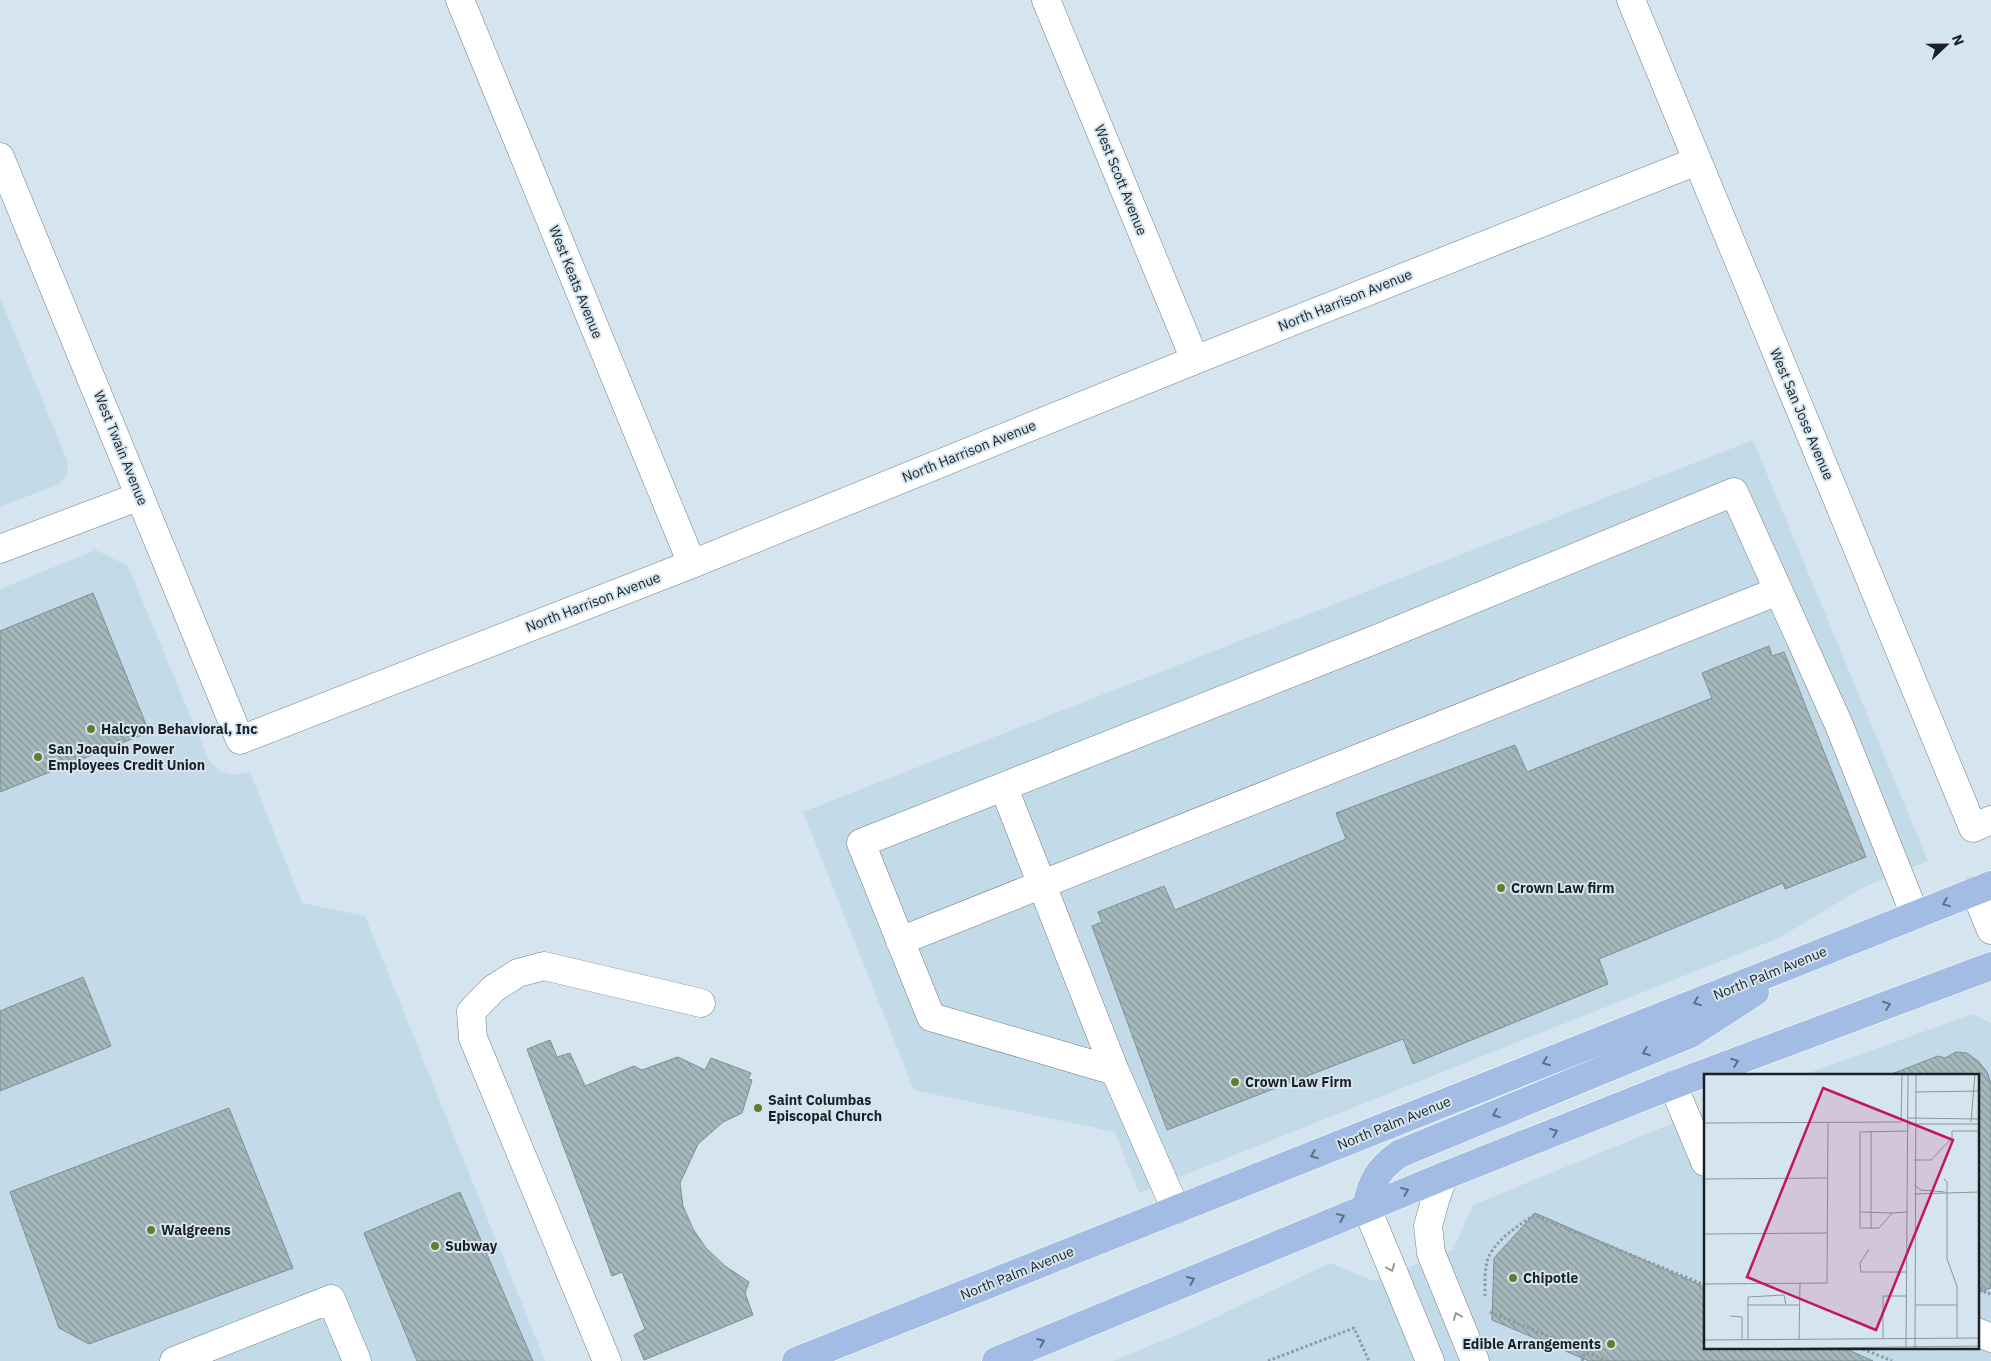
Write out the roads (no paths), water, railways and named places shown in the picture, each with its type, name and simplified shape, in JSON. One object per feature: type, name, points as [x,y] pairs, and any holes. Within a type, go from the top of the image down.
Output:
[{"type":"main road","name":"North Palm Avenue","points":[[796,1361],[1983,888]]},
{"type":"main road","points":[[1366,1206],[1371,1185],[1383,1166],[1399,1154],[1690,1034],[1808,958]]},
{"type":"main road","points":[[996,1361],[1366,1206],[1673,1085],[1991,966]]},
{"type":"street","name":"West Keats Avenue","points":[[460,0],[692,564]]},
{"type":"street","name":"West Scott Avenue","points":[[1046,0],[1195,360]]},
{"type":"street","name":"West San Jose Avenue","points":[[1631,0],[1697,161],[1982,824]]},
{"type":"street","name":"West Twain Avenue","points":[[0,157],[240,740]]},
{"type":"street","name":"North Harrison Avenue","points":[[240,740],[692,564],[1195,360],[1697,161]]},
{"type":"street","points":[[1115,1071],[931,1017],[862,844],[1374,640],[1734,492],[1839,725],[1915,915]]},
{"type":"street","points":[[0,549],[140,496]]},
{"type":"street","points":[[900,941],[1778,591]]},
{"type":"street","points":[[1004,788],[1115,1071],[1176,1210]]},
{"type":"street","points":[[1983,888],[1991,930]]},
{"type":"street","points":[[607,1361],[472,1038],[471,1012],[493,989],[502,983],[518,973],[544,966],[701,1003]]},
{"type":"street","points":[[1673,1085],[1704,1160]]},
{"type":"street","points":[[1444,1176],[1436,1196],[1428,1226],[1431,1253],[1475,1361]]},
{"type":"street","points":[[1366,1206],[1430,1361]]},
{"type":"street","points":[[174,1361],[331,1299],[357,1361]]},
{"type":"street","points":[[1978,1332],[1991,1338]]},
{"type":"place","name":"Halcyon Behavioral, Inc","points":[[91,729]]},
{"type":"place","name":"San Joaquin Power Employees Credit Union","points":[[38,757]]},
{"type":"place","name":"Crown Law firm","points":[[1501,888]]},
{"type":"place","name":"Crown Law Firm","points":[[1235,1082]]},
{"type":"place","name":"Saint Columbas Episcopal Church","points":[[758,1108]]},
{"type":"place","name":"Walgreens","points":[[151,1230]]},
{"type":"place","name":"Subway","points":[[435,1246]]},
{"type":"place","name":"Chipotle","points":[[1513,1278]]},
{"type":"place","name":"Edible Arrangements","points":[[1611,1344]]}]
